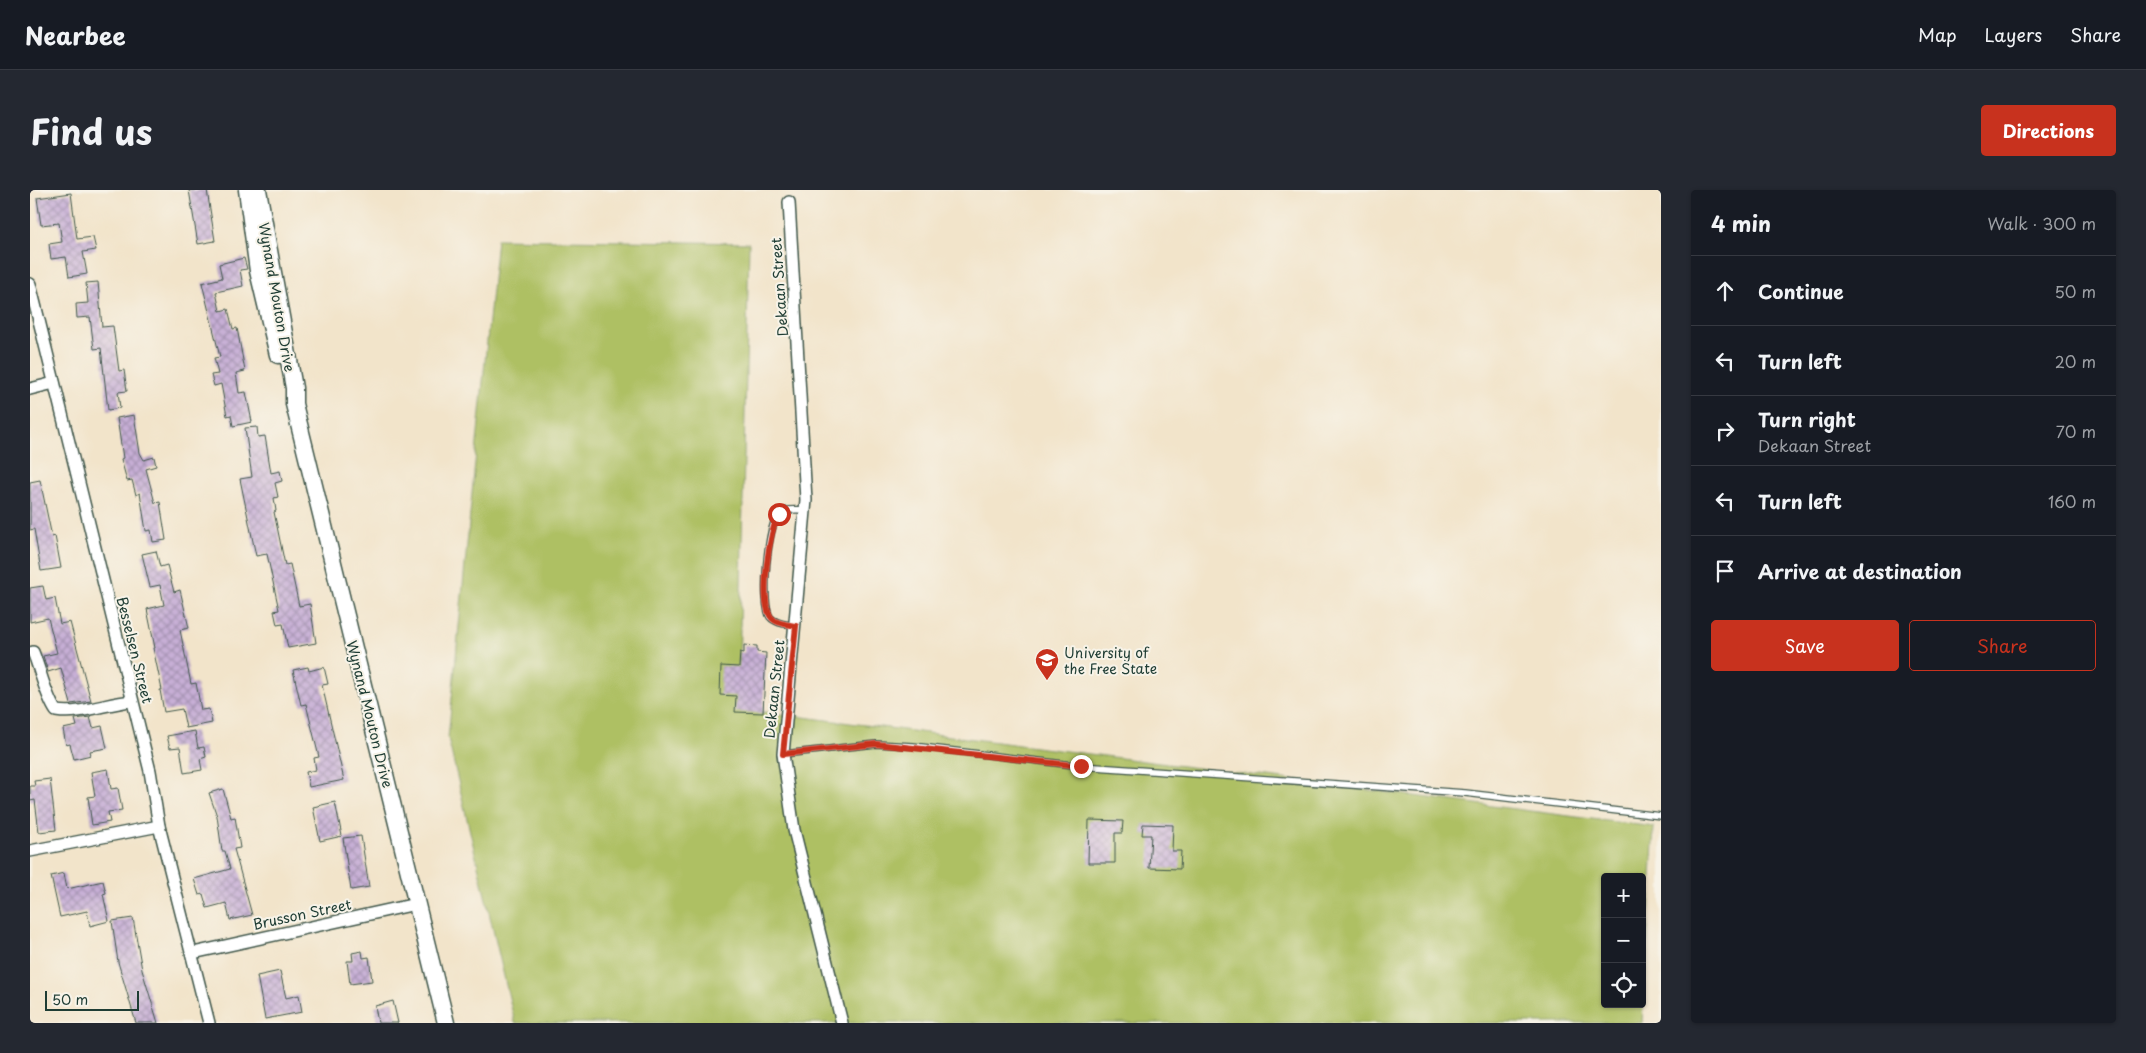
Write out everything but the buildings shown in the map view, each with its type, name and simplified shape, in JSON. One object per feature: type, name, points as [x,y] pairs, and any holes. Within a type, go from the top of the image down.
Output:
[{"type":"street","name":"Wynand Mouton Drive","points":[[257,192],[265,266],[294,388],[294,404],[446,1023]]},
{"type":"street","name":"Dekaan Street","points":[[789,202],[802,403],[805,510],[783,754],[794,830],[842,1023]]},
{"type":"street","name":"Besselsen Street","points":[[30,284],[150,771],[159,826],[210,1023]]},
{"type":"street","points":[[30,389],[54,383]]},
{"type":"street","points":[[33,652],[43,677],[50,703],[56,712],[69,713],[132,700]]},
{"type":"street","points":[[30,850],[159,826]]},
{"type":"street","name":"Brusson Street","points":[[193,952],[416,904]]},
{"type":"lane","points":[[796,626],[776,622],[767,610],[765,600],[768,560],[774,521],[779,514],[785,511],[805,510]]},
{"type":"lane","points":[[783,754],[876,744],[913,746],[1081,766],[1465,793],[1661,816]]},
{"type":"green space","points":[[497,239],[749,243],[739,671],[749,710],[1654,827],[1646,958],[1646,873],[1601,873],[1601,1008],[1643,1008],[1642,1023],[515,1023],[448,738]]},
{"type":"place","name":"University of the Free State","points":[[1047,681]]},
{"type":"route","points":[[779,514],[774,521],[768,560],[765,600],[767,610],[776,622],[796,626],[787,698],[783,754],[876,744],[913,746],[1081,766]]}]
